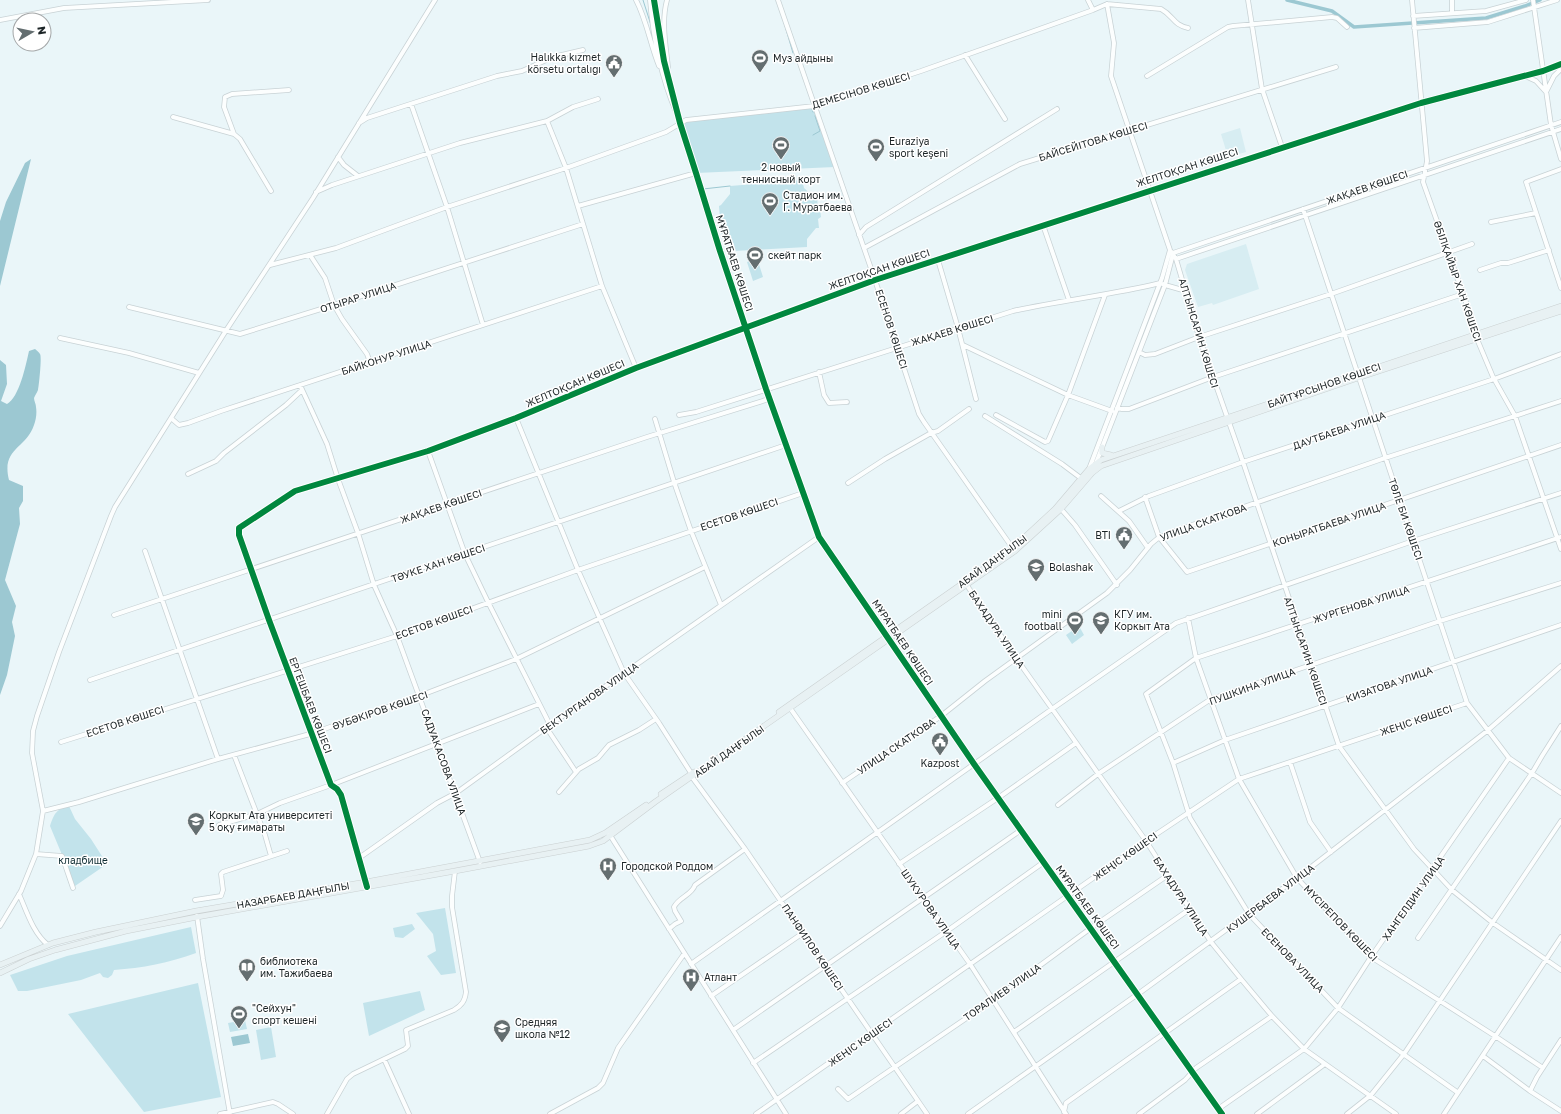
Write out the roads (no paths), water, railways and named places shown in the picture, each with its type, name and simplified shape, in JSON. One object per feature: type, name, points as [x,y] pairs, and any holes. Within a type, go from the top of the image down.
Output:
[{"type":"main road","name":"БАЙТҰРСЫНОВ КӨШЕСІ","points":[[1091,471],[1096,463],[1114,456],[1227,420],[1477,336],[1561,306]]},
{"type":"main road","name":"БАЙТҰРСЫНОВ КӨШЕСІ","points":[[1477,336],[1561,311]]},
{"type":"main road","name":"БАЙТҰРСЫНОВ КӨШЕСІ","points":[[1091,471],[1105,464],[1227,420]]},
{"type":"main road","points":[[1102,447],[1104,455],[1114,456]]},
{"type":"main road","name":"АБАЙ ДАҢҒЫЛЫ","points":[[1058,510],[1082,479],[1091,471]]},
{"type":"main road","name":"АБАЙ ДАҢҒЫЛЫ","points":[[693,777],[1014,549],[1058,510],[1091,471]]},
{"type":"main road","name":"АБАЙ ДАҢҒЫЛЫ","points":[[693,777],[888,638]]},
{"type":"main road","name":"НАЗАРБАЕВ ДАҢҒЫЛЫ","points":[[367,885],[598,838],[609,833],[693,777]]},
{"type":"main road","name":"НАЗАРБАЕВ ДАҢҒЫЛЫ","points":[[0,964],[48,945],[83,935],[196,914],[455,871],[481,863]]},
{"type":"main road","name":"НАЗАРБАЕВ ДАҢҒЫЛЫ","points":[[2,971],[48,952],[89,940],[196,914]]},
{"type":"street","points":[[0,20],[64,8],[208,0]]},
{"type":"street","points":[[0,926],[19,894],[36,854],[42,812],[32,753],[33,732],[37,716],[111,516],[227,329],[270,265],[338,157],[435,0]]},
{"type":"street","points":[[637,0],[654,55],[668,81]]},
{"type":"street","points":[[650,0],[656,42],[668,81]]},
{"type":"street","points":[[654,0],[660,42],[668,81]]},
{"type":"street","points":[[667,0],[664,12],[668,81]]},
{"type":"street","name":"ЕСЕНОВ КӨШЕСІ","points":[[778,0],[920,414],[931,433],[1014,549]]},
{"type":"street","points":[[1088,0],[1093,10]]},
{"type":"street","points":[[1248,0],[1262,89],[1282,147]]},
{"type":"street","name":"ӘБІЛҚАЙЫР ХАН КӨШЕСІ","points":[[1412,0],[1427,161],[1424,182],[1477,336],[1494,379],[1515,416],[1559,538],[1561,549]]},
{"type":"street","points":[[1452,0],[1452,14]]},
{"type":"street","points":[[1413,16],[1486,11],[1526,0]]},
{"type":"street","points":[[1533,0],[1542,71],[1553,132],[1559,147],[1561,159]]},
{"type":"street","points":[[1414,28],[1488,22],[1557,0]]},
{"type":"street","points":[[1151,190],[1110,73],[1114,43],[1108,2],[1161,9],[1167,12],[1180,26],[1188,28]]},
{"type":"street","name":"ДЕМЕСІНОВ КӨШЕСІ","points":[[270,265],[336,248],[447,207],[566,168],[666,132],[686,120],[814,106],[921,71],[1093,10],[1108,2]]},
{"type":"street","points":[[1147,76],[1228,28],[1251,24],[1332,17],[1337,18],[1347,27]]},
{"type":"street","points":[[357,124],[367,118],[497,76],[522,71],[553,57],[583,50]]},
{"type":"street","points":[[965,55],[1005,119]]},
{"type":"street","name":"ЖЕЛТОҚСАН КӨШЕСІ","points":[[239,528],[294,491],[428,451],[516,418],[636,368],[875,280],[1421,103],[1542,71],[1561,64]]},
{"type":"street","name":"БАЙСЕЙІТОВА КӨШЕСІ","points":[[864,248],[1020,164],[1336,67]]},
{"type":"street","points":[[1546,92],[1554,76],[1560,70]]},
{"type":"street","name":"ЖЕЛТОҚСАН КӨШЕСІ","points":[[1542,71],[1560,70]]},
{"type":"street","points":[[1523,76],[1536,81],[1546,92]]},
{"type":"street","name":"МҰРАТБАЕВ КӨШЕСІ","points":[[668,81],[745,328],[819,537],[974,764],[1222,1114]]},
{"type":"street","points":[[234,134],[224,107],[225,98],[232,94],[289,90]]},
{"type":"street","points":[[316,192],[332,185],[428,153],[488,135],[547,121],[573,107],[598,99]]},
{"type":"street","points":[[411,104],[447,207],[483,325]]},
{"type":"street","points":[[859,235],[866,227],[1057,108]]},
{"type":"street","points":[[173,117],[234,134],[240,139],[271,191]]},
{"type":"street","points":[[547,121],[566,168],[602,286],[636,368]]},
{"type":"street","name":"ЖАҚАЕВ КӨШЕСІ","points":[[1172,252],[1561,122]]},
{"type":"street","name":"ЖАҚАЕВ КӨШЕСІ","points":[[1176,259],[1561,129]]},
{"type":"street","points":[[338,157],[344,165],[358,176]]},
{"type":"street","points":[[1561,169],[1526,182],[1561,288]]},
{"type":"street","points":[[578,206],[696,173]]},
{"type":"street","name":"АЛТЫНСАРИН КӨШЕСІ","points":[[1151,190],[1172,252],[1176,259],[1212,377],[1243,462],[1339,746],[1414,849],[1432,870],[1452,890],[1493,923],[1561,970]]},
{"type":"street","name":"ТӨЛЕ БИ КӨШЕСІ","points":[[1303,209],[1304,216],[1357,376],[1400,500],[1467,703],[1509,758],[1561,793]]},
{"type":"street","points":[[1491,222],[1536,213]]},
{"type":"street","name":"ОТЫРАР УЛИЦА","points":[[129,307],[227,329],[240,334],[584,224]]},
{"type":"street","points":[[1043,225],[1069,300]]},
{"type":"street","points":[[1139,352],[1145,355],[1155,354],[1199,337],[1331,294],[1472,244]]},
{"type":"street","points":[[1480,270],[1549,250]]},
{"type":"street","points":[[1096,463],[1165,286],[1172,252]]},
{"type":"street","name":"АБАЙ ДАҢҒЫЛЫ","points":[[1091,471],[1172,252]]},
{"type":"street","points":[[310,255],[325,278],[334,305],[367,354],[370,362]]},
{"type":"street","points":[[938,260],[963,345],[976,399]]},
{"type":"street","points":[[1160,283],[1165,286],[1186,291]]},
{"type":"street","name":"ЖАҚАЕВ КӨШЕСІ","points":[[679,415],[696,412],[1014,311],[1126,291],[1160,283]]},
{"type":"street","name":"БАЙКОНУР УЛИЦА","points":[[172,419],[179,425],[188,424],[221,411],[602,286]]},
{"type":"street","points":[[1117,408],[1129,409],[1212,377],[1463,294]]},
{"type":"street","points":[[996,415],[1046,442],[1049,440],[1068,395],[1105,295]]},
{"type":"street","points":[[60,338],[136,355],[199,374]]},
{"type":"street","points":[[963,345],[1068,395],[1112,411]]},
{"type":"street","name":"ДАУТБАЕВА УЛИЦА","points":[[1119,511],[1145,497],[1243,462],[1494,379],[1561,354]]},
{"type":"street","points":[[819,372],[824,395],[829,403],[847,402]]},
{"type":"street","name":"САДУАКАСОВА УЛИЦА","points":[[300,385],[326,444],[358,533],[374,585],[397,636],[481,863]]},
{"type":"street","points":[[188,474],[216,461],[224,453],[286,405],[302,390]]},
{"type":"street","name":"ЖАҚАЕВ КӨШЕСІ","points":[[114,615],[659,433],[769,399]]},
{"type":"street","name":"УЛИЦА СКАТКОВА","points":[[842,784],[942,716],[985,681],[1117,585],[1159,537],[1385,458],[1561,401]]},
{"type":"street","points":[[848,483],[885,459],[931,433],[938,431],[969,409]]},
{"type":"street","points":[[985,416],[1062,464],[1082,479]]},
{"type":"street","points":[[516,418],[578,570],[624,673],[656,719],[639,730],[609,745],[598,758],[576,772],[559,792]]},
{"type":"street","points":[[655,419],[691,531],[721,605]]},
{"type":"street","name":"ТӘУКЕ ХАН КӨШЕСІ","points":[[90,680],[786,445]]},
{"type":"street","name":"КОНЫРАТБАЕВА УЛИЦА","points":[[1159,537],[1187,572],[1561,445]]},
{"type":"street","points":[[428,451],[465,554],[539,704],[548,726],[576,772]]},
{"type":"street","name":"ЕСЕТОВ КӨШЕСІ","points":[[62,742],[197,698],[397,636],[578,570],[803,493]]},
{"type":"street","points":[[691,964],[1052,708],[1176,623],[1413,541],[1561,493]]},
{"type":"street","points":[[1101,496],[1129,521],[1148,548]]},
{"type":"street","points":[[1145,497],[1159,537]]},
{"type":"street","points":[[1058,510],[1075,525],[1117,585]]},
{"type":"street","name":"ЕРГЕШБАЕВ КӨШЕСІ","points":[[239,528],[239,535],[310,734],[331,785],[337,789],[341,795],[367,885]]},
{"type":"street","name":"БЕКТУРГАНОВА УЛИЦА","points":[[359,858],[437,803],[456,793],[548,726],[819,537]]},
{"type":"street","name":"ЖУРГЕНОВА УЛИЦА","points":[[1146,694],[1196,658],[1559,538]]},
{"type":"street","points":[[145,551],[218,759]]},
{"type":"street","name":"ӘУБӘКІРОВ КӨШЕСІ","points":[[42,812],[218,759],[310,734],[419,696],[516,659],[706,567]]},
{"type":"street","name":"ПУШКИНА УЛИЦА","points":[[1058,805],[1098,774],[1211,699],[1440,621],[1561,583]]},
{"type":"street","name":"БАХАДУРА УЛИЦА","points":[[965,584],[1146,841],[1211,942],[1241,979],[1272,1016],[1304,1049],[1396,1114]]},
{"type":"street","name":"МҮСІРЕПОВ КӨШЕСІ","points":[[1188,618],[1196,658],[1239,778],[1298,878],[1372,957],[1543,1068]]},
{"type":"street","name":"КИЗАТОВА УЛИЦА","points":[[1173,763],[1225,740],[1561,625]]},
{"type":"street","name":"КУШЕРБАЕВА УЛИЦА","points":[[968,1114],[1211,942],[1298,878],[1487,731],[1561,666]]},
{"type":"street","name":"ЕСЕНОВА УЛИЦА","points":[[1146,694],[1173,763],[1190,818],[1249,914],[1338,1008],[1457,1092]]},
{"type":"street","name":"ЖЕҢІС КӨШЕСІ","points":[[756,1114],[1146,841],[1239,778],[1467,703]]},
{"type":"street","points":[[219,824],[257,814],[280,802],[331,785],[539,704]]},
{"type":"street","name":"ШУКУРОВА УЛИЦА","points":[[790,708],[970,964],[1064,1113]]},
{"type":"street","name":"ПАНФИЛОВ КӨШЕСІ","points":[[656,719],[693,777],[746,849],[927,1114]]},
{"type":"street","points":[[1418,938],[1532,773],[1561,726]]},
{"type":"street","points":[[899,864],[998,798],[1076,743]]},
{"type":"street","points":[[234,755],[257,814],[271,856]]},
{"type":"street","name":"ХАНГЕЛДИН УЛИЦА","points":[[1218,1109],[1304,1049],[1338,1008],[1509,758]]},
{"type":"street","points":[[1290,762],[1310,822],[1331,852]]},
{"type":"street","points":[[1347,1114],[1371,1095],[1404,1054],[1441,1002],[1561,821]]},
{"type":"street","points":[[732,1030],[1021,830]]},
{"type":"street","points":[[609,833],[786,1114]]},
{"type":"street","points":[[669,930],[681,921],[674,907],[676,902],[694,890],[696,885],[746,849]]},
{"type":"street","points":[[195,900],[221,896],[224,890],[221,874],[223,872],[287,851]]},
{"type":"street","points":[[36,854],[62,856],[73,888]]},
{"type":"street","points":[[753,1063],[947,931],[1044,862]]},
{"type":"street","points":[[327,1114],[347,1079],[353,1074],[405,1049],[408,1046],[406,1030],[454,1010],[465,1000],[466,992],[452,907],[455,871]]},
{"type":"street","name":"ТОРАЛИЕВ УЛИЦА","points":[[838,1089],[848,1100],[894,1066],[993,1000],[1091,928],[1168,875]]},
{"type":"street","points":[[19,894],[34,928],[41,939],[48,945]]},
{"type":"street","points":[[1014,1032],[1190,909]]},
{"type":"street","points":[[196,914],[229,1113]]},
{"type":"street","points":[[711,996],[803,933]]},
{"type":"street","points":[[1444,1114],[1457,1092],[1483,1056],[1561,936]]},
{"type":"street","points":[[550,1114],[598,1088],[603,1083],[618,1048],[684,954]]},
{"type":"street","points":[[0,964],[2,971]]},
{"type":"street","points":[[1064,1113],[1066,1103],[1241,979]]},
{"type":"street","points":[[1139,1114],[1185,1080],[1192,1071],[1272,1016]]},
{"type":"street","points":[[1530,1091],[1561,1040]]},
{"type":"street","points":[[1483,1056],[1530,1091],[1561,1111]]},
{"type":"street","points":[[384,1059],[409,1114]]},
{"type":"street","points":[[1257,1114],[1325,1064]]},
{"type":"street","points":[[901,1114],[918,1101]]},
{"type":"street","points":[[220,1114],[273,1102],[293,1114]]},
{"type":"waterway","points":[[643,0],[651,25]]},
{"type":"waterway","points":[[1287,0],[1332,11],[1354,27],[1486,18],[1540,0]]},
{"type":"waterway","points":[[783,19],[793,53]]},
{"type":"waterway","points":[[662,61],[664,67]]},
{"type":"waterway","points":[[813,135],[820,131],[815,116]]},
{"type":"waterway","points":[[703,189],[730,186]]},
{"type":"place","name":"Муз айдыны","points":[[760,73]]},
{"type":"place","name":"Halıkka kızmet körsetu ortalığı","points":[[614,78]]},
{"type":"place","name":"2 новый теннисный корт","points":[[781,160]]},
{"type":"place","name":"Euraziya sport keşeni","points":[[876,162]]},
{"type":"place","name":"Стадион им. Г. Муратбаева","points":[[770,216]]},
{"type":"place","name":"скейт парк","points":[[755,270]]},
{"type":"place","name":"BTI","points":[[1124,550]]},
{"type":"place","name":"Bolashak","points":[[1036,582]]},
{"type":"place","name":"mini football","points":[[1075,635]]},
{"type":"place","name":"КГУ им. Коркыт Ата","points":[[1101,635]]},
{"type":"place","name":"Kazpost","points":[[940,756]]},
{"type":"place","name":"Коркыт Ата университеті 5 оқу ғимараты","points":[[196,836]]},
{"type":"place","name":"Городской Роддом","points":[[608,881]]},
{"type":"place","name":"библиотека им. Тажибаева","points":[[247,982]]},
{"type":"place","name":"Атлант","points":[[691,992]]},
{"type":"place","name":"\"Сейхун\" спорт кешені","points":[[239,1029]]},
{"type":"place","name":"Средняя школа №12","points":[[502,1043]]},
{"type":"park label","name":"кладбище","points":[[83,860]]}]
